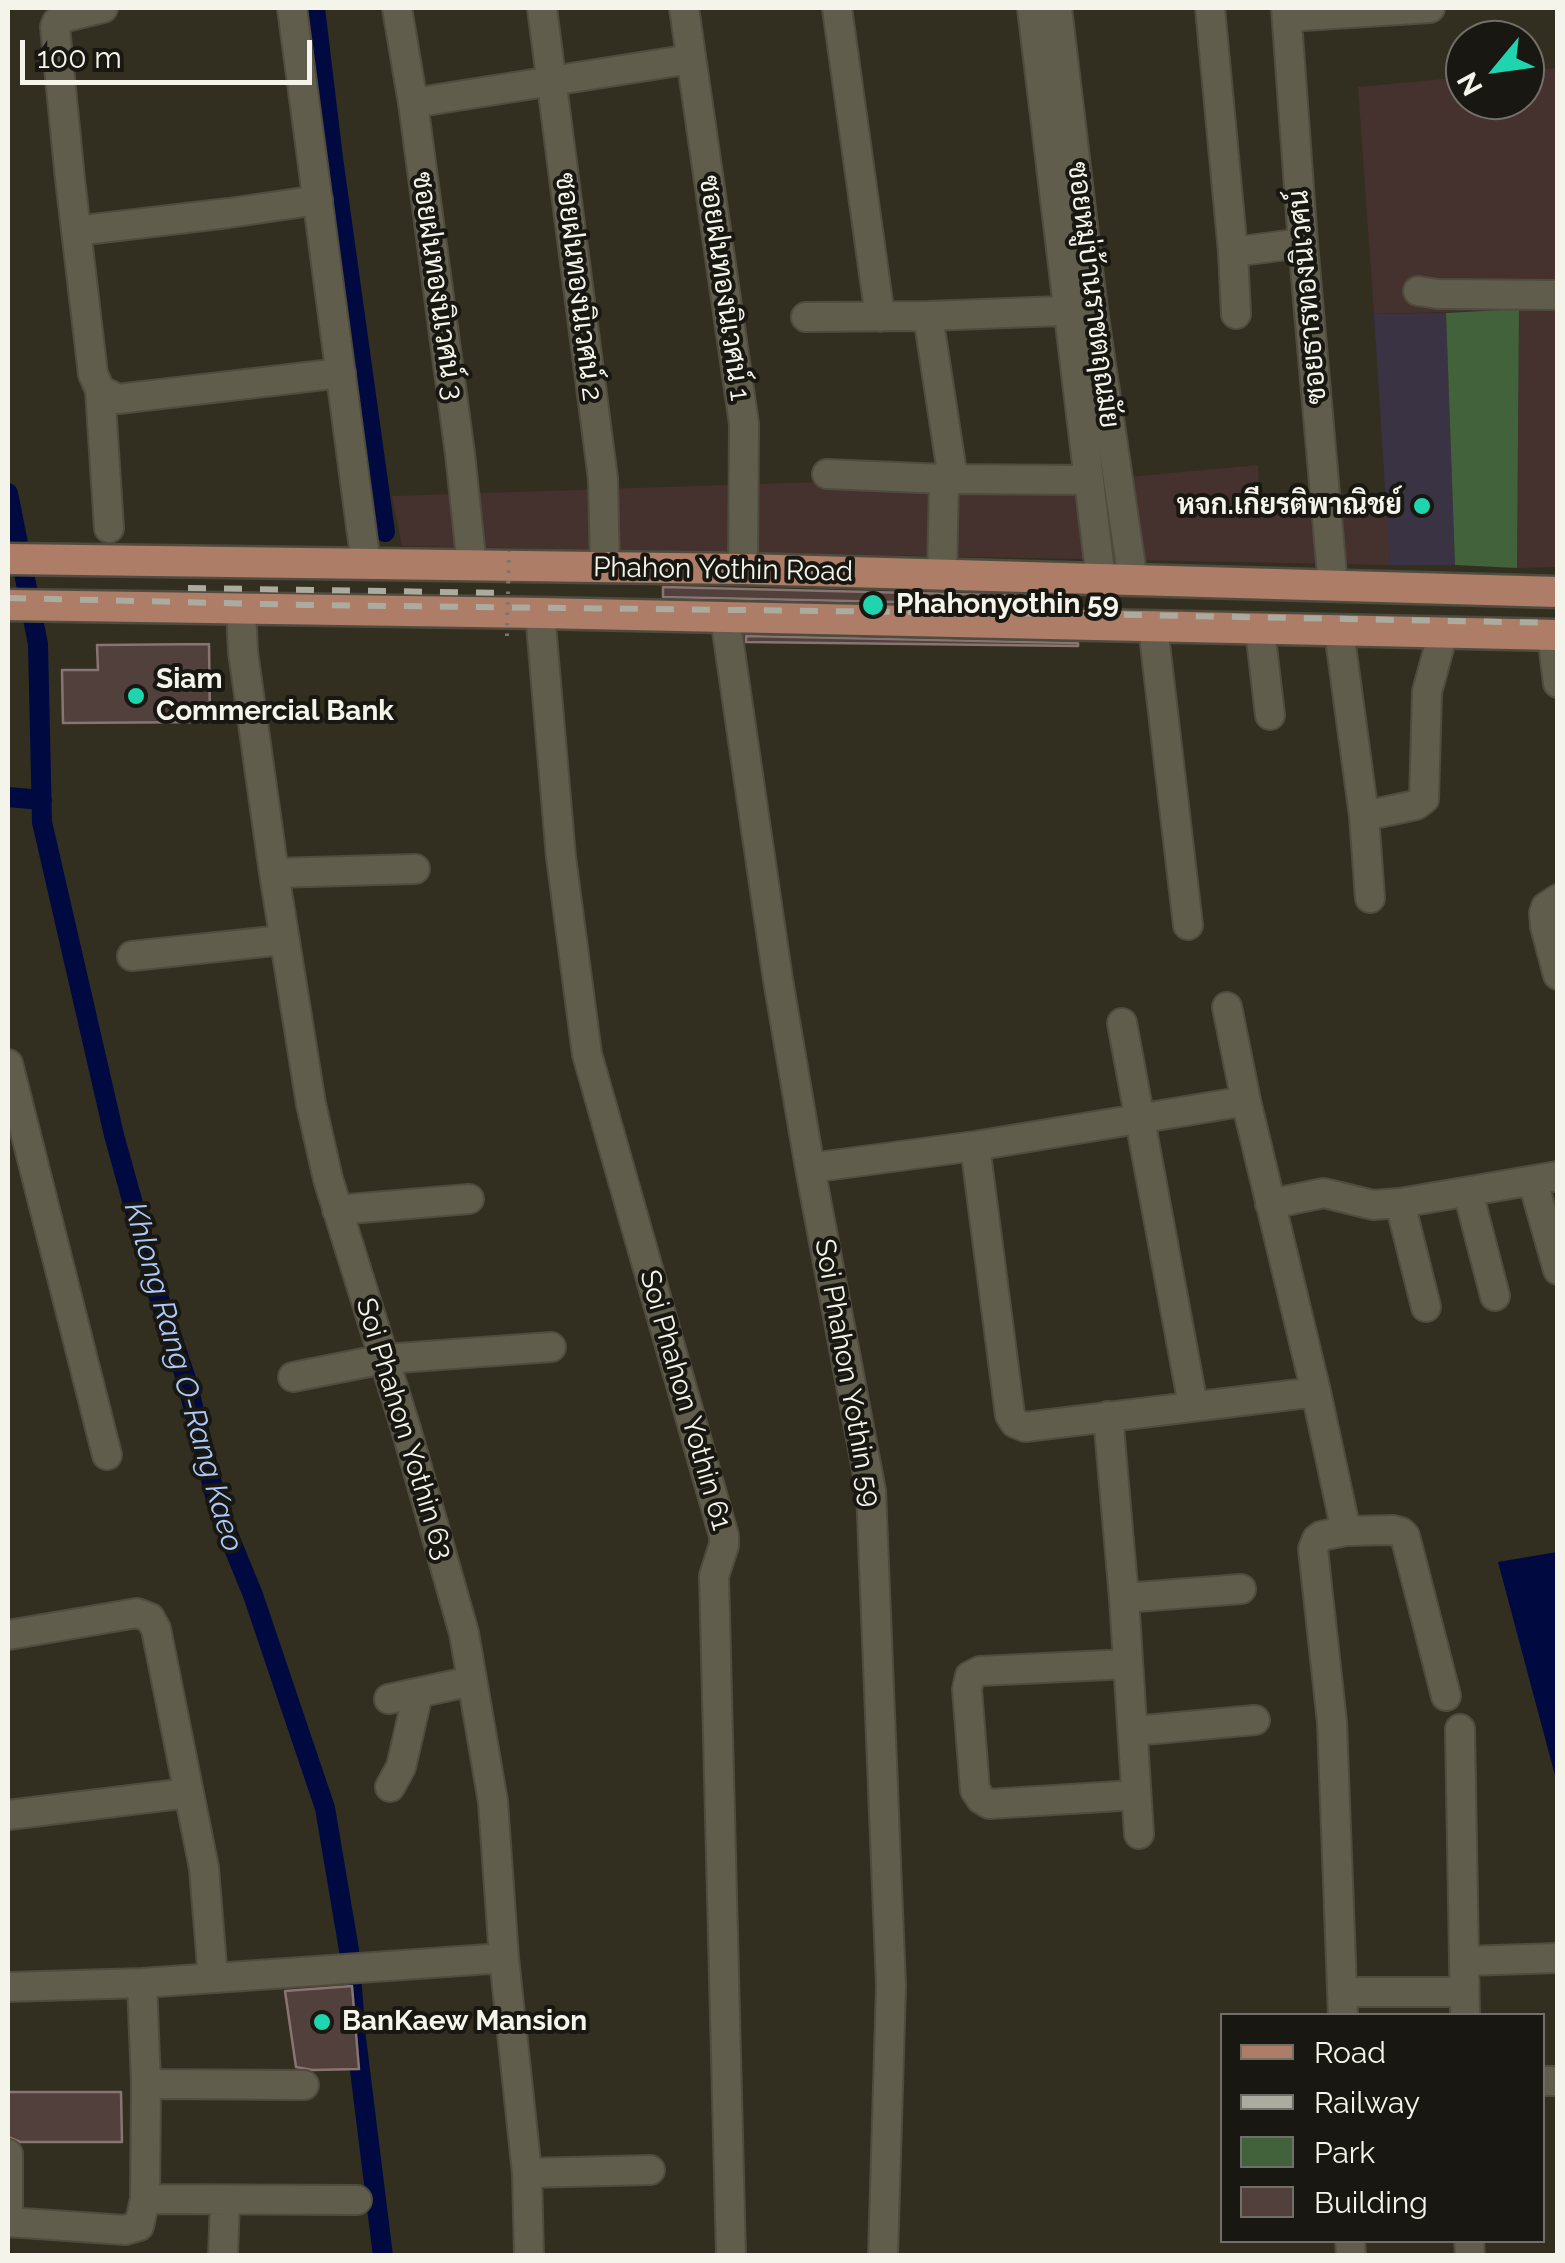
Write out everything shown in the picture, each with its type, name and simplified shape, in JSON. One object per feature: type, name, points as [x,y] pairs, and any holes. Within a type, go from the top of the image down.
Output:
[{"type":"main road","name":"Phahon Yothin Road","points":[[8,559],[744,569],[1558,592]]},
{"type":"main road","points":[[381,564],[385,611]]},
{"type":"main road","name":"Phahon Yothin Road","points":[[8,605],[1555,635]]},
{"type":"street","points":[[103,8],[72,11],[55,27],[93,374],[100,390],[110,528]]},
{"type":"street","points":[[292,8],[341,373],[381,564]]},
{"type":"street","name":"ซอยฝนทองนิเวศน์ 3","points":[[397,8],[413,103],[472,566]]},
{"type":"street","name":"ซอยฝนทองนิเวศน์ 2","points":[[542,8],[602,479],[606,568]]},
{"type":"street","name":"ซอยฝนทองนิเวศน์ 1","points":[[684,8],[744,424],[744,569]]},
{"type":"street","points":[[837,8],[880,317]]},
{"type":"street","name":"ซอยหมู่บ้านราชตฤณมัย","points":[[1032,8],[1080,310],[1133,581]]},
{"type":"street","name":"ซอยหมู่บ้านราชตฤณมัย","points":[[1057,8],[1089,480],[1100,580]]},
{"type":"street","points":[[1210,8],[1236,314]]},
{"type":"street","points":[[1286,12],[1430,8]]},
{"type":"street","name":"ซอยธารทองนิเวศน์","points":[[1286,12],[1333,586]]},
{"type":"street","points":[[413,103],[692,59]]},
{"type":"street","points":[[76,231],[318,200]]},
{"type":"street","points":[[1233,252],[1303,243]]},
{"type":"street","points":[[1418,291],[1558,295]]},
{"type":"street","points":[[806,317],[1080,310]]},
{"type":"street","points":[[928,316],[948,479],[942,575]]},
{"type":"street","points":[[100,390],[118,400],[341,373]]},
{"type":"street","points":[[827,474],[1089,480]]},
{"type":"street","name":"Soi Phahon Yothin 63","points":[[241,609],[243,652],[274,873],[311,1104],[328,1179],[464,1632],[492,1802],[527,2173],[529,2256]]},
{"type":"street","name":"Soi Phahon Yothin 61","points":[[540,613],[561,857],[587,1054],[724,1536],[714,1576],[731,2256]]},
{"type":"street","name":"Soi Phahon Yothin 59","points":[[725,617],[775,961],[872,1491],[891,1986],[883,2256]]},
{"type":"street","points":[[1152,627],[1188,925]]},
{"type":"street","points":[[1260,630],[1270,715]]},
{"type":"street","points":[[1339,632],[1364,816],[1370,898]]},
{"type":"street","points":[[1364,816],[1416,805],[1424,799],[1427,692],[1444,633]]},
{"type":"street","points":[[1555,635],[1558,683]]},
{"type":"street","points":[[274,873],[415,869]]},
{"type":"street","points":[[1558,899],[1544,913],[1558,975]]},
{"type":"street","points":[[132,956],[284,940]]},
{"type":"street","points":[[1227,1006],[1346,1531]]},
{"type":"street","points":[[1122,1023],[1193,1405]]},
{"type":"street","points":[[8,1064],[107,1454]]},
{"type":"street","points":[[810,1168],[975,1146],[1246,1101]]},
{"type":"street","points":[[975,1146],[1010,1415],[1015,1423],[1025,1427],[1316,1392]]},
{"type":"street","points":[[1270,1204],[1324,1193],[1373,1205],[1400,1203],[1545,1179],[1558,1270]]},
{"type":"street","points":[[1468,1192],[1495,1296]]},
{"type":"street","points":[[337,1210],[469,1198]]},
{"type":"street","points":[[1400,1203],[1426,1307]]},
{"type":"street","points":[[293,1377],[384,1359],[551,1346]]},
{"type":"street","points":[[1108,1416],[1140,1834]]},
{"type":"street","points":[[1446,1696],[1405,1536],[1393,1530],[1322,1536],[1313,1549],[1332,1722],[1343,2004],[1464,2004],[1460,1729]]},
{"type":"street","points":[[1124,1598],[1241,1589]]},
{"type":"street","points":[[8,1634],[137,1612],[150,1618],[156,1630],[204,1868],[213,1978]]},
{"type":"street","points":[[1128,1664],[980,1671],[970,1676],[968,1689],[976,1790],[981,1799],[989,1804],[1136,1795]]},
{"type":"street","points":[[388,1699],[472,1681]]},
{"type":"street","points":[[390,1787],[401,1767],[418,1693]]},
{"type":"street","points":[[1133,1731],[1255,1720]]},
{"type":"street","points":[[8,1814],[188,1793]]},
{"type":"street","points":[[8,1987],[142,1983],[504,1958]]},
{"type":"street","points":[[1465,1962],[1558,1958]]},
{"type":"street","points":[[8,2154],[8,2220],[125,2230],[139,2226],[145,2200],[142,1983]]},
{"type":"street","points":[[146,2084],[304,2085]]},
{"type":"street","points":[[527,2173],[650,2170]]},
{"type":"street","points":[[145,2200],[357,2200]]},
{"type":"street","points":[[223,2256],[225,2200]]},
{"type":"path","points":[[508,550],[508,636]]},
{"type":"shaded area","points":[[1557,68],[1557,567],[1517,568],[1519,310],[1374,314],[1358,87],[1445,79],[1445,120],[1545,120],[1545,69]]},
{"type":"shaded area","points":[[1446,313],[1455,565],[1390,565],[1374,314]]},
{"type":"shaded area","points":[[1258,465],[1260,512],[1388,505],[1390,565],[402,546],[392,496],[818,482],[944,487]]},
{"type":"shaded area","points":[[1558,1552],[1557,1783],[1498,1562]]},
{"type":"green space","points":[[1519,309],[1517,568],[1455,565],[1446,313]]},
{"type":"building","points":[[663,587],[1079,597],[1079,606],[663,597]]},
{"type":"building","points":[[746,636],[1078,643],[1078,646],[746,642]]},
{"type":"building","name":"Siam Commercial Bank","points":[[209,644],[210,722],[63,723],[62,670],[98,670],[97,645]]},
{"type":"building","name":"BanKaew Mansion","points":[[352,1986],[359,2069],[296,2067],[285,1991]]},
{"type":"building","points":[[8,2092],[121,2092],[122,2142],[20,2142],[8,2137]]},
{"type":"waterway","points":[[315,8],[385,532]]},
{"type":"waterway","name":"Khlong Rang O-Rang Kaeo","points":[[8,493],[38,644],[42,822],[114,1135],[159,1298],[187,1382],[219,1512],[253,1595],[325,1808],[349,1950],[383,2256]]},
{"type":"waterway","points":[[8,797],[42,800]]},
{"type":"railway","points":[[188,588],[508,593]]},
{"type":"railway","points":[[8,598],[1558,623]]},
{"type":"place","name":"หจก.เกียรติพาณิชย์","points":[[1422,506]]},
{"type":"place","name":"Phahonyothin 59","points":[[873,605]]},
{"type":"place","name":"Siam Commercial Bank","points":[[136,696]]},
{"type":"place","name":"BanKaew Mansion","points":[[322,2022]]}]
